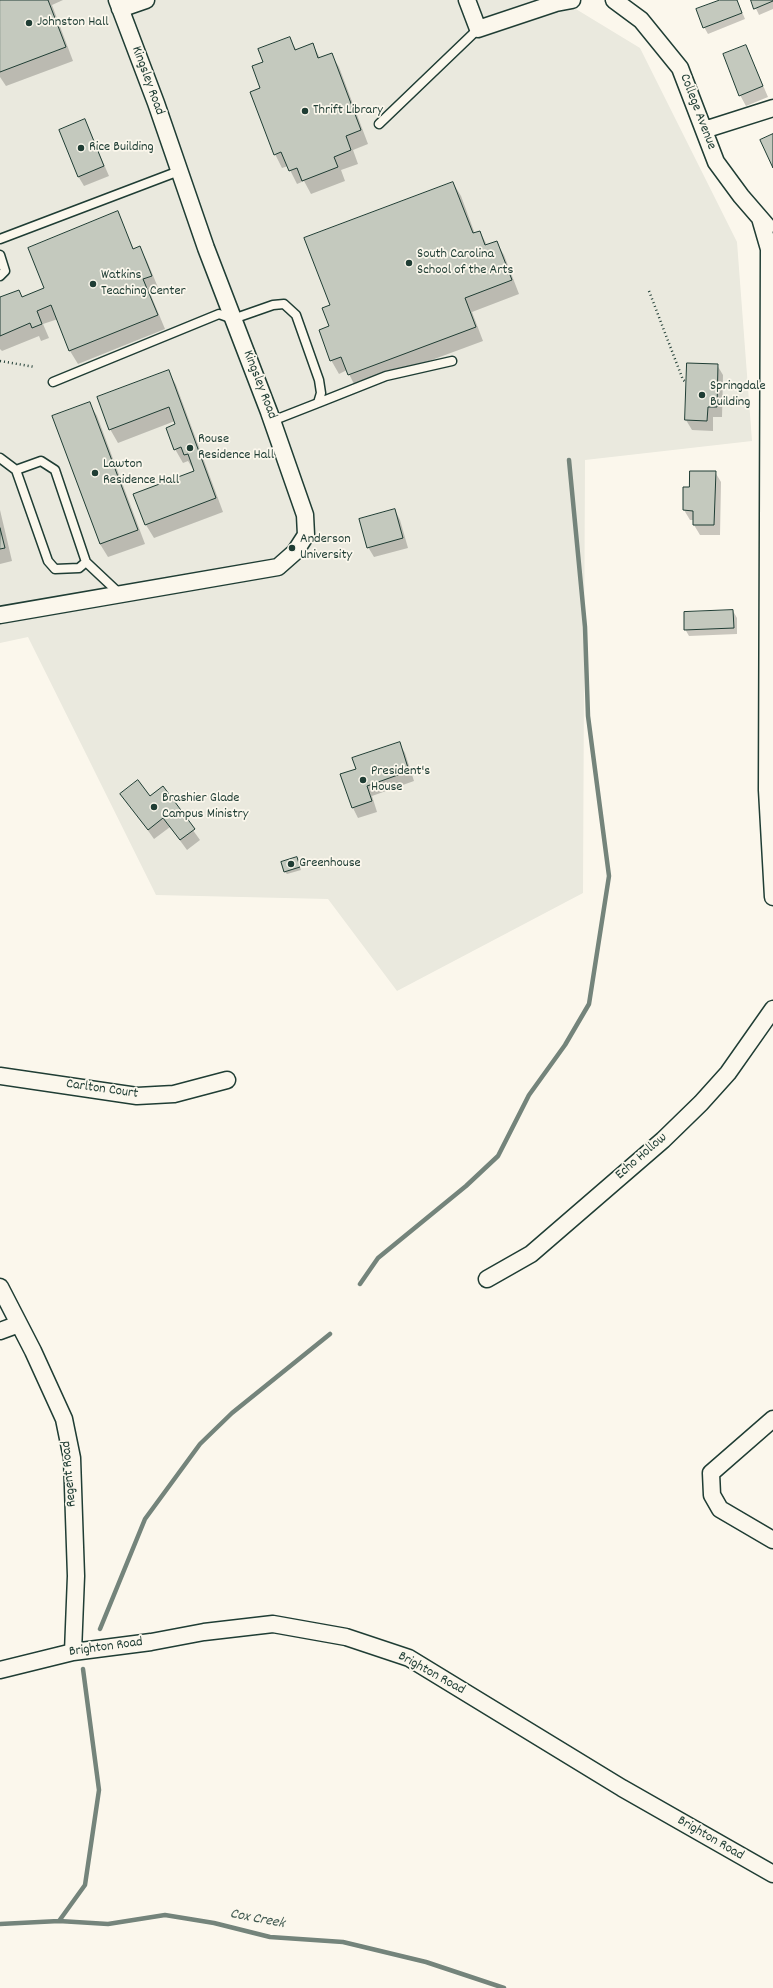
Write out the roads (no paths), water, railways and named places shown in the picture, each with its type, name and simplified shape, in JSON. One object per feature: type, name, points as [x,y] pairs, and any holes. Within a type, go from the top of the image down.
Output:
[{"type":"street","points":[[119,5],[146,0]]},
{"type":"street","points":[[467,0],[478,29],[556,3],[572,0]]},
{"type":"street","name":"College Avenue","points":[[614,0],[641,20],[680,68],[716,162],[741,196],[768,227],[773,229]]},
{"type":"street","name":"Kingsley Road","points":[[0,615],[278,567],[295,552],[306,535],[305,516],[272,421],[206,248],[180,171],[119,5]]},
{"type":"street","points":[[704,130],[773,108]]},
{"type":"street","points":[[760,218],[769,249],[770,586],[767,790],[773,897]]},
{"type":"street","name":"Echo Hollow","points":[[487,1280],[531,1254],[663,1140],[701,1103],[728,1073],[773,1009]]},
{"type":"street","name":"Carlton Court","points":[[0,1076],[137,1096],[174,1094],[227,1080]]},
{"type":"street","name":"Regent Road","points":[[0,1287],[33,1351],[64,1419],[72,1458],[76,1576],[73,1652]]},
{"type":"street","points":[[0,1331],[19,1324]]},
{"type":"street","points":[[773,1419],[711,1473],[712,1495],[720,1510],[773,1540]]},
{"type":"street","name":"Brighton Road","points":[[0,1670],[73,1652],[152,1642],[204,1632],[273,1624],[346,1637],[409,1658],[622,1788],[773,1874]]},
{"type":"lane","points":[[379,124],[478,29]]},
{"type":"lane","points":[[0,239],[180,171]]},
{"type":"lane","points":[[0,255],[5,271],[0,276]]},
{"type":"lane","points":[[53,382],[219,314],[233,319],[273,305],[284,304],[296,315],[319,380],[321,393],[318,403]]},
{"type":"lane","points":[[272,421],[386,376],[452,361]]},
{"type":"lane","points":[[0,458],[16,470],[48,561],[55,569],[79,568],[86,562]]},
{"type":"lane","points":[[16,470],[41,461],[55,470],[86,562],[120,594]]},
{"type":"waterway","points":[[360,1284],[378,1258],[466,1186],[498,1156],[529,1095],[565,1045],[589,1004],[609,876],[588,716],[585,627],[569,460]]},
{"type":"waterway","points":[[100,1629],[145,1519],[200,1444],[232,1413],[330,1334]]},
{"type":"waterway","points":[[59,1921],[85,1885],[99,1790],[83,1669]]},
{"type":"waterway","name":"Cox Creek","points":[[0,1924],[59,1921],[108,1924],[165,1915],[214,1923],[270,1937],[343,1942],[426,1962],[504,1988]]},
{"type":"place","name":"Johnston Hall","points":[[29,23]]},
{"type":"place","name":"Thrift Library","points":[[305,111]]},
{"type":"place","name":"Rice Building","points":[[81,148]]},
{"type":"place","name":"South Carolina School of the Arts","points":[[409,263]]},
{"type":"place","name":"Watkins Teaching Center","points":[[93,284]]},
{"type":"place","name":"Springdale Building","points":[[702,395]]},
{"type":"place","name":"Rouse Residence Hall","points":[[190,448]]},
{"type":"place","name":"Lawton Residence Hall","points":[[95,473]]},
{"type":"place","name":"Anderson University","points":[[292,548]]},
{"type":"place","name":"President's House","points":[[363,780]]},
{"type":"place","name":"Brashier Glade Campus Ministry","points":[[154,807]]},
{"type":"place","name":"Greenhouse","points":[[291,864]]}]
